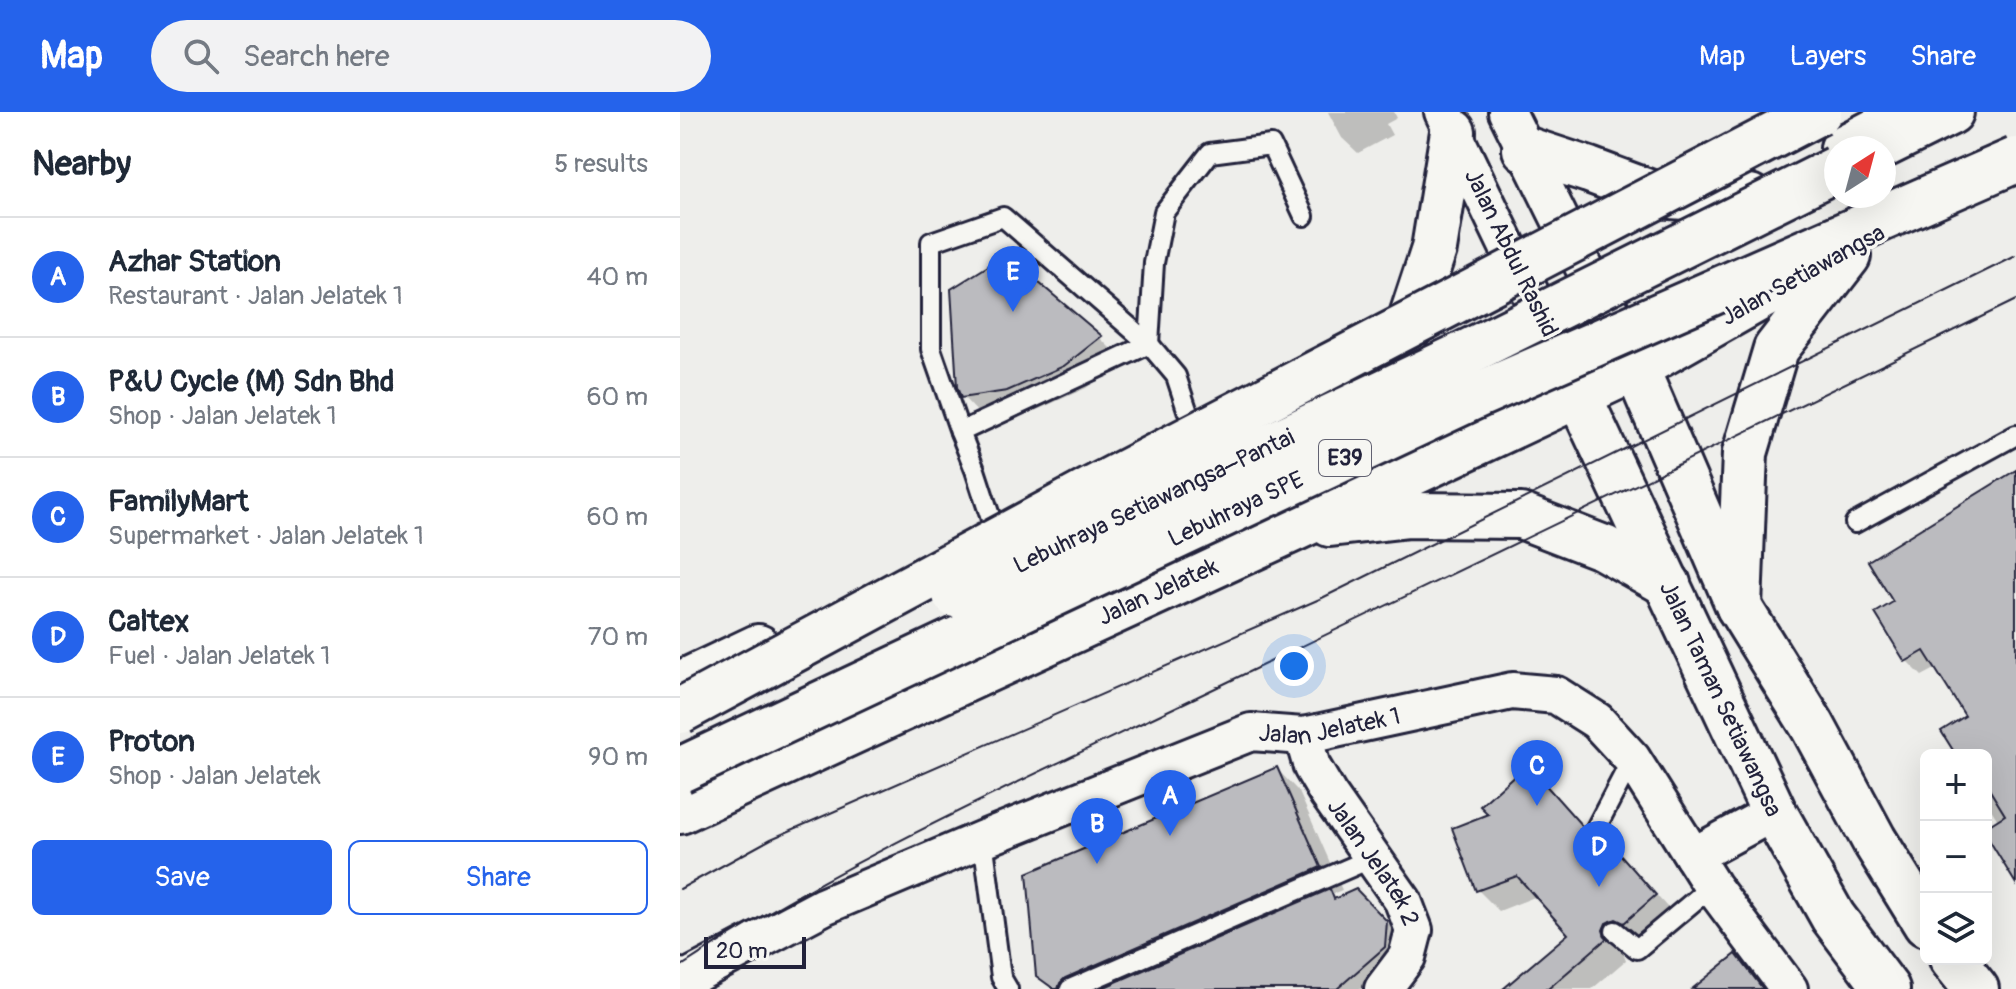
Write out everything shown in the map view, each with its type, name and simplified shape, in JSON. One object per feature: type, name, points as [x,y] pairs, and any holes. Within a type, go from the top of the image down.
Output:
[{"type":"main road","points":[[680,711],[1093,489],[1819,112]]},
{"type":"main road","points":[[1866,136],[1912,112]]},
{"type":"main road","points":[[1896,139],[1951,112]]},
{"type":"main road","points":[[1376,406],[1408,328],[1434,249],[1448,122]]},
{"type":"main road","points":[[1516,130],[1589,170],[1656,195],[1750,197]]},
{"type":"main road","points":[[680,684],[807,625],[986,561],[1376,406],[1545,324],[1592,284],[1824,157]]},
{"type":"main road","name":"Lebuhraya SPE","points":[[680,770],[1480,394],[2016,160]]},
{"type":"main road","name":"Jalan Setiawangsa","points":[[1636,368],[1859,241],[2016,168]]},
{"type":"main road","name":"Lebuhraya Setiawangsa–Pantai","points":[[680,711],[963,591],[1462,355],[1824,175]]},
{"type":"main road","points":[[1739,607],[1745,453],[1776,349],[1859,241]]},
{"type":"main road","points":[[1592,284],[1636,368],[1739,607],[1812,725],[1874,840],[1920,914]]},
{"type":"main road","name":"Jalan Abdul Rashid","points":[[1545,324],[1578,394]]},
{"type":"main road","name":"Jalan Jelatek","points":[[680,811],[1636,368]]},
{"type":"main road","name":"Jalan Taman Setiawangsa","points":[[1578,394],[1774,812],[1833,917],[1887,989]]},
{"type":"main road","points":[[1296,528],[1409,515],[1521,516],[1604,548],[1668,584]]},
{"type":"main road","points":[[1957,965],[1976,989]]},
{"type":"street","name":"Jalan Abdul Rashid","points":[[1448,122],[1545,324]]},
{"type":"street","points":[[1516,130],[1592,284]]},
{"type":"street","name":"Jalan Jelatek 1","points":[[683,982],[824,906],[1251,732],[1303,736],[1512,691],[1556,695],[1597,721],[1632,759],[1712,886],[1789,989]]},
{"type":"street","name":"Jalan Jelatek 2","points":[[1303,736],[1312,767],[1403,901],[1414,930],[1407,957],[1383,989]]},
{"type":"street","points":[[1693,856],[1774,812]]},
{"type":"lane","points":[[1149,344],[1154,263],[1164,212],[1210,153],[1271,145],[1304,216]]},
{"type":"lane","points":[[986,561],[991,519],[931,349],[931,242],[1003,217],[1149,344],[1176,376],[1208,473]]},
{"type":"lane","points":[[960,432],[1149,344]]},
{"type":"lane","points":[[1855,523],[2016,435]]},
{"type":"lane","points":[[1587,845],[1632,759]]},
{"type":"lane","points":[[983,839],[1001,977],[1008,989]]},
{"type":"lane","points":[[1070,989],[1372,858]]},
{"type":"lane","points":[[1615,931],[1637,949],[1712,886]]},
{"type":"building","points":[[1006,255],[1102,336],[1064,366],[1007,391],[961,398],[957,387],[951,289]]},
{"type":"building","points":[[2016,470],[2016,884],[1992,845],[1992,823],[2005,815],[1992,794],[1992,749],[1952,749],[1941,731],[1965,716],[1924,651],[1905,662],[1875,613],[1893,602],[1868,561]]},
{"type":"building","points":[[1527,764],[1583,827],[1575,845],[1577,852],[1587,857],[1593,855],[1605,837],[1656,895],[1624,923],[1616,919],[1606,923],[1603,930],[1606,939],[1548,989],[1503,989],[1568,934],[1517,876],[1476,891],[1452,828],[1488,814],[1480,806]]},
{"type":"building","points":[[1277,767],[1321,867],[1065,978],[1058,989],[1036,976],[1027,873]]},
{"type":"building","points":[[1330,889],[1334,899],[1356,889],[1387,921],[1385,947],[1337,989],[1100,989]]},
{"type":"building","points":[[1736,954],[1763,989],[1692,989]]},
{"type":"tram line","points":[[680,889],[771,839],[1322,598],[2016,256]]},
{"type":"tram line","points":[[680,967],[814,887],[952,814],[2016,300]]},
{"type":"place","name":"Proton","points":[[1013,312]]},
{"type":"place","name":"FamilyMart","points":[[1537,806]]},
{"type":"place","name":"Azhar Station","points":[[1170,836]]},
{"type":"place","name":"P&U Cycle (M) Sdn Bhd","points":[[1097,864]]},
{"type":"place","name":"Caltex","points":[[1599,887]]}]
